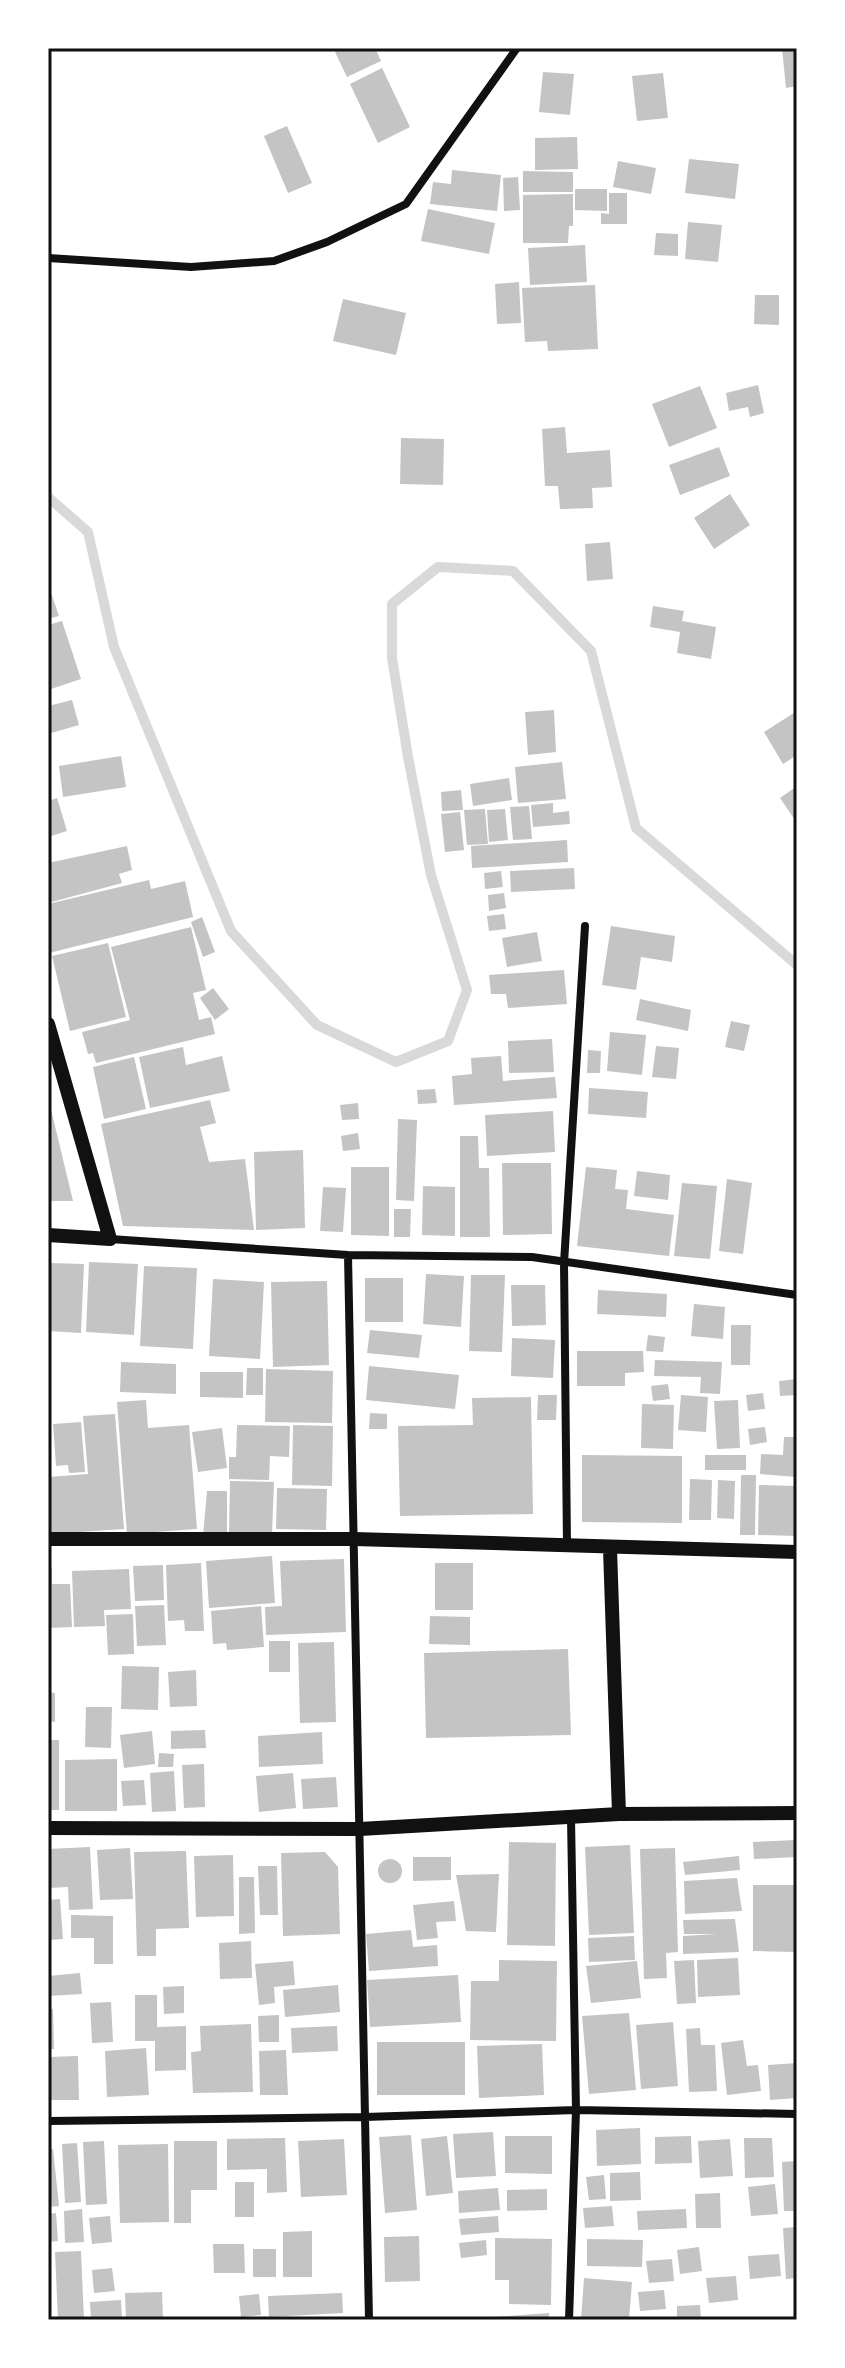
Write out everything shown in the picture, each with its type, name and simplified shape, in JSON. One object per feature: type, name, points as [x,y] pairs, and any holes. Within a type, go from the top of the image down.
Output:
[{"type":"street","points":[[48,258],[191,267],[274,261],[327,242],[406,204],[517,48]]},
{"type":"street","points":[[567,1545],[564,1263],[585,926]]},
{"type":"street","points":[[48,1024],[110,1239]]},
{"type":"street","points":[[48,1235],[348,1255],[532,1257],[797,1295]]},
{"type":"street","points":[[348,1255],[369,2320]]},
{"type":"street","points":[[48,1539],[354,1539],[610,1549],[797,1552]]},
{"type":"street","points":[[610,1549],[619,1814]]},
{"type":"street","points":[[48,1828],[360,1829],[619,1814],[797,1813]]},
{"type":"street","points":[[569,2320],[576,2110],[571,1818]]},
{"type":"street","points":[[48,2121],[365,2117],[576,2110],[797,2114]]},
{"type":"building","points":[[344,48],[375,48],[381,61],[347,77],[335,52]]},
{"type":"building","points":[[782,48],[797,48],[797,86],[786,88]]},
{"type":"building","points":[[382,68],[410,127],[378,143],[350,84]]},
{"type":"building","points":[[543,72],[574,74],[570,115],[539,112]]},
{"type":"building","points":[[663,73],[668,118],[637,121],[632,76]]},
{"type":"building","points":[[287,126],[312,183],[288,193],[264,136]]},
{"type":"building","points":[[577,137],[578,169],[535,170],[535,138]]},
{"type":"building","points":[[689,159],[739,164],[735,199],[685,193]]},
{"type":"building","points":[[618,161],[656,168],[651,194],[613,187]]},
{"type":"building","points":[[452,170],[501,175],[497,211],[430,204],[433,182],[451,184]]},
{"type":"building","points":[[523,171],[573,172],[573,192],[523,192]]},
{"type":"building","points":[[518,177],[520,210],[504,211],[503,178]]},
{"type":"building","points":[[575,189],[607,189],[607,211],[575,210]]},
{"type":"building","points":[[609,193],[627,193],[627,224],[601,224],[601,213],[609,214]]},
{"type":"building","points":[[573,194],[573,226],[569,226],[568,243],[523,243],[523,195]]},
{"type":"building","points":[[428,209],[495,223],[489,254],[421,241]]},
{"type":"building","points":[[688,222],[722,225],[718,262],[685,259]]},
{"type":"building","points":[[656,233],[678,234],[678,256],[654,255]]},
{"type":"building","points":[[585,245],[587,282],[530,285],[528,248]]},
{"type":"building","points":[[519,282],[521,323],[497,324],[495,284]]},
{"type":"building","points":[[595,285],[598,349],[548,351],[547,341],[525,342],[522,288]]},
{"type":"building","points":[[755,295],[779,295],[779,325],[754,324]]},
{"type":"building","points":[[343,299],[406,313],[396,355],[333,341]]},
{"type":"building","points":[[758,385],[764,413],[750,417],[748,407],[729,411],[726,393]]},
{"type":"building","points":[[700,386],[717,428],[669,447],[652,404]]},
{"type":"building","points":[[565,427],[567,453],[610,450],[612,487],[592,488],[593,508],[560,509],[558,486],[545,486],[542,429]]},
{"type":"building","points":[[401,438],[444,439],[443,485],[400,484]]},
{"type":"building","points":[[719,447],[730,476],[680,495],[669,465]]},
{"type":"building","points":[[730,494],[750,525],[714,549],[694,518]]},
{"type":"building","points":[[610,542],[613,579],[587,581],[585,544]]},
{"type":"building","points":[[48,584],[59,616],[48,619]]},
{"type":"building","points":[[653,606],[684,611],[682,621],[716,627],[711,659],[677,653],[680,632],[650,627]]},
{"type":"building","points":[[62,621],[81,679],[48,690],[48,625]]},
{"type":"building","points":[[72,700],[79,725],[48,734],[48,706]]},
{"type":"building","points":[[554,710],[556,752],[528,755],[525,712]]},
{"type":"building","points":[[797,711],[797,755],[783,764],[764,732]]},
{"type":"building","points":[[121,756],[126,787],[63,797],[59,766]]},
{"type":"building","points":[[562,762],[566,799],[518,803],[515,767]]},
{"type":"building","points":[[509,778],[512,800],[473,806],[470,784]]},
{"type":"building","points":[[797,786],[797,823],[780,798]]},
{"type":"building","points":[[461,790],[463,810],[442,811],[441,792]]},
{"type":"building","points":[[57,798],[67,831],[48,837],[48,801]]},
{"type":"building","points":[[553,803],[553,813],[569,811],[570,824],[533,827],[531,805]]},
{"type":"building","points":[[529,806],[532,839],[513,840],[510,807]]},
{"type":"building","points":[[485,809],[488,844],[467,845],[464,810]]},
{"type":"building","points":[[505,809],[508,840],[489,842],[487,810]]},
{"type":"building","points":[[460,812],[464,850],[445,852],[441,814]]},
{"type":"building","points":[[567,840],[568,862],[472,868],[471,846]]},
{"type":"building","points":[[127,846],[132,870],[119,874],[122,883],[48,903],[48,863]]},
{"type":"building","points":[[574,868],[575,889],[511,892],[510,871]]},
{"type":"building","points":[[501,871],[503,887],[485,889],[484,873]]},
{"type":"building","points":[[149,880],[151,889],[185,881],[193,917],[49,953],[48,904]]},
{"type":"building","points":[[504,893],[506,908],[489,911],[488,895]]},
{"type":"building","points":[[504,914],[506,929],[489,931],[487,916]]},
{"type":"building","points":[[202,917],[215,952],[203,957],[191,922]]},
{"type":"building","points":[[611,926],[675,936],[672,962],[641,957],[636,990],[602,985]]},
{"type":"building","points":[[191,927],[206,990],[193,993],[199,1020],[211,1017],[215,1034],[96,1063],[93,1053],[88,1054],[82,1032],[130,1020],[111,947]]},
{"type":"building","points":[[537,932],[542,961],[507,967],[502,938]]},
{"type":"building","points":[[108,943],[126,1017],[70,1031],[52,956]]},
{"type":"building","points":[[564,970],[567,1004],[508,1008],[506,994],[491,994],[489,975]]},
{"type":"building","points":[[213,988],[229,1009],[215,1020],[200,998]]},
{"type":"building","points":[[640,999],[691,1010],[688,1031],[636,1020]]},
{"type":"building","points":[[731,1021],[750,1025],[744,1051],[725,1047]]},
{"type":"building","points":[[610,1032],[646,1035],[642,1075],[607,1071]]},
{"type":"building","points":[[552,1039],[554,1072],[509,1073],[508,1041]]},
{"type":"building","points":[[656,1046],[679,1048],[676,1079],[652,1077]]},
{"type":"building","points":[[183,1047],[186,1065],[222,1056],[230,1091],[150,1108],[139,1057]]},
{"type":"building","points":[[588,1050],[601,1051],[600,1073],[587,1073]]},
{"type":"building","points":[[501,1056],[503,1081],[555,1077],[557,1098],[454,1105],[452,1076],[472,1074],[471,1058]]},
{"type":"building","points":[[134,1057],[146,1109],[104,1119],[93,1067]]},
{"type":"building","points":[[589,1088],[648,1092],[646,1118],[588,1114]]},
{"type":"building","points":[[435,1089],[437,1103],[418,1104],[417,1090]]},
{"type":"building","points":[[210,1100],[216,1123],[200,1127],[209,1162],[245,1159],[254,1230],[123,1226],[101,1124]]},
{"type":"building","points":[[49,1101],[73,1201],[48,1201]]},
{"type":"building","points":[[358,1103],[359,1119],[342,1120],[340,1105]]},
{"type":"building","points":[[553,1111],[555,1152],[487,1156],[485,1115]]},
{"type":"building","points":[[398,1119],[417,1120],[414,1201],[396,1200]]},
{"type":"building","points":[[358,1133],[360,1149],[343,1151],[341,1136]]},
{"type":"building","points":[[460,1136],[478,1136],[479,1168],[489,1168],[490,1237],[460,1237]]},
{"type":"building","points":[[303,1150],[305,1228],[256,1230],[254,1152]]},
{"type":"building","points":[[502,1163],[551,1163],[552,1234],[503,1235]]},
{"type":"building","points":[[351,1167],[389,1167],[389,1236],[351,1235]]},
{"type":"building","points":[[586,1167],[617,1170],[615,1189],[628,1190],[626,1209],[674,1215],[669,1256],[577,1246]]},
{"type":"building","points":[[637,1171],[670,1175],[668,1200],[634,1196]]},
{"type":"building","points":[[727,1179],[752,1183],[743,1254],[719,1251]]},
{"type":"building","points":[[682,1183],[717,1186],[710,1259],[674,1256]]},
{"type":"building","points":[[423,1186],[455,1187],[455,1236],[422,1235]]},
{"type":"building","points":[[323,1187],[346,1188],[343,1232],[320,1231]]},
{"type":"building","points":[[394,1209],[411,1209],[410,1237],[394,1237]]},
{"type":"building","points":[[89,1262],[138,1264],[134,1335],[86,1332]]},
{"type":"building","points":[[48,1263],[84,1264],[81,1333],[48,1331]]},
{"type":"building","points":[[144,1266],[197,1268],[193,1349],[140,1346]]},
{"type":"building","points":[[426,1274],[464,1276],[461,1327],[423,1324]]},
{"type":"building","points":[[471,1275],[505,1275],[502,1352],[469,1351]]},
{"type":"building","points":[[365,1278],[403,1278],[403,1322],[365,1322]]},
{"type":"building","points":[[213,1279],[264,1282],[260,1359],[209,1356]]},
{"type":"building","points":[[327,1281],[329,1365],[273,1367],[271,1282]]},
{"type":"building","points":[[511,1285],[545,1285],[546,1325],[512,1326]]},
{"type":"building","points":[[598,1290],[667,1294],[666,1317],[597,1314]]},
{"type":"building","points":[[694,1304],[725,1307],[723,1339],[691,1336]]},
{"type":"building","points":[[731,1325],[751,1325],[750,1365],[731,1365]]},
{"type":"building","points":[[370,1330],[422,1335],[419,1358],[367,1353]]},
{"type":"building","points":[[648,1335],[665,1337],[663,1352],[646,1351]]},
{"type":"building","points":[[512,1338],[555,1340],[553,1378],[511,1376]]},
{"type":"building","points":[[577,1351],[643,1351],[644,1372],[625,1373],[625,1386],[577,1386]]},
{"type":"building","points":[[655,1360],[722,1362],[720,1394],[700,1393],[701,1377],[654,1376]]},
{"type":"building","points":[[121,1362],[176,1364],[176,1394],[120,1392]]},
{"type":"building","points":[[369,1366],[459,1375],[455,1409],[366,1400]]},
{"type":"building","points":[[247,1368],[263,1368],[263,1395],[246,1395]]},
{"type":"building","points":[[266,1369],[333,1371],[332,1423],[265,1422]]},
{"type":"building","points":[[200,1372],[243,1372],[243,1398],[200,1397]]},
{"type":"building","points":[[796,1379],[797,1395],[780,1396],[779,1381]]},
{"type":"building","points":[[668,1384],[670,1399],[653,1401],[651,1386]]},
{"type":"building","points":[[763,1393],[765,1409],[748,1411],[746,1395]]},
{"type":"building","points":[[538,1395],[557,1395],[556,1420],[537,1420]]},
{"type":"building","points":[[681,1395],[708,1397],[706,1432],[678,1430]]},
{"type":"building","points":[[531,1397],[533,1514],[400,1516],[398,1426],[473,1425],[472,1398]]},
{"type":"building","points":[[146,1400],[148,1428],[189,1425],[197,1529],[127,1534],[117,1402]]},
{"type":"building","points":[[738,1400],[740,1448],[717,1449],[714,1401]]},
{"type":"building","points":[[642,1404],[674,1405],[673,1449],[641,1448]]},
{"type":"building","points":[[370,1413],[387,1414],[387,1429],[369,1429]]},
{"type":"building","points":[[115,1414],[124,1529],[49,1534],[48,1477],[88,1474],[83,1416]]},
{"type":"building","points":[[81,1422],[85,1472],[69,1473],[68,1465],[56,1466],[53,1424]]},
{"type":"building","points":[[237,1425],[290,1426],[289,1457],[270,1456],[269,1480],[229,1479],[229,1457],[236,1457]]},
{"type":"building","points":[[293,1425],[333,1426],[332,1486],[292,1485]]},
{"type":"building","points":[[765,1427],[767,1442],[750,1445],[748,1429]]},
{"type":"building","points":[[222,1428],[227,1468],[198,1472],[192,1432]]},
{"type":"building","points":[[784,1437],[797,1437],[797,1477],[760,1474],[761,1454],[783,1455]]},
{"type":"building","points":[[582,1455],[682,1456],[682,1523],[582,1522]]},
{"type":"building","points":[[705,1455],[746,1455],[746,1470],[705,1470]]},
{"type":"building","points":[[741,1475],[756,1475],[755,1535],[740,1535]]},
{"type":"building","points":[[690,1479],[712,1480],[711,1520],[689,1520]]},
{"type":"building","points":[[718,1480],[735,1481],[734,1519],[717,1518]]},
{"type":"building","points":[[230,1481],[274,1482],[272,1534],[229,1533]]},
{"type":"building","points":[[759,1485],[797,1486],[797,1536],[758,1535]]},
{"type":"building","points":[[277,1488],[327,1489],[326,1530],[276,1529]]},
{"type":"building","points":[[207,1491],[227,1491],[227,1536],[203,1536]]},
{"type":"building","points":[[272,1556],[275,1603],[209,1608],[206,1561]]},
{"type":"building","points":[[344,1559],[346,1632],[266,1635],[265,1607],[282,1606],[280,1561]]},
{"type":"building","points":[[201,1563],[204,1631],[185,1631],[184,1620],[168,1621],[166,1565]]},
{"type":"building","points":[[435,1563],[473,1563],[473,1610],[435,1610]]},
{"type":"building","points":[[163,1565],[164,1600],[135,1601],[133,1566]]},
{"type":"building","points":[[52,1567],[52,1584],[70,1584],[72,1627],[48,1628],[48,1568]]},
{"type":"building","points":[[129,1569],[131,1609],[104,1610],[105,1626],[74,1627],[72,1571]]},
{"type":"building","points":[[164,1605],[166,1645],[137,1646],[135,1606]]},
{"type":"building","points":[[261,1606],[264,1647],[227,1650],[226,1643],[213,1644],[211,1611]]},
{"type":"building","points":[[133,1614],[134,1654],[108,1655],[106,1615]]},
{"type":"building","points":[[430,1616],[470,1617],[470,1645],[429,1644]]},
{"type":"building","points":[[269,1641],[290,1641],[290,1672],[269,1672]]},
{"type":"building","points":[[334,1642],[336,1722],[300,1723],[298,1643]]},
{"type":"building","points":[[568,1649],[571,1735],[426,1738],[424,1653]]},
{"type":"building","points":[[122,1666],[159,1667],[158,1710],[121,1709]]},
{"type":"building","points":[[196,1670],[197,1706],[170,1707],[168,1672]]},
{"type":"building","points":[[48,1692],[55,1693],[55,1722],[48,1721]]},
{"type":"building","points":[[86,1707],[112,1707],[111,1748],[85,1747]]},
{"type":"building","points":[[205,1730],[206,1748],[171,1749],[171,1731]]},
{"type":"building","points":[[152,1731],[155,1764],[124,1768],[120,1735]]},
{"type":"building","points":[[322,1732],[323,1764],[259,1767],[258,1736]]},
{"type":"building","points":[[48,1740],[59,1740],[59,1810],[48,1810]]},
{"type":"building","points":[[159,1753],[174,1754],[173,1767],[158,1767]]},
{"type":"building","points":[[117,1759],[117,1811],[65,1811],[65,1760]]},
{"type":"building","points":[[204,1764],[205,1807],[184,1808],[182,1765]]},
{"type":"building","points":[[174,1771],[176,1811],[152,1812],[150,1773]]},
{"type":"building","points":[[293,1773],[296,1808],[259,1812],[256,1776]]},
{"type":"building","points":[[336,1777],[338,1807],[303,1809],[301,1779]]},
{"type":"building","points":[[144,1780],[146,1805],[123,1806],[121,1781]]},
{"type":"building","points":[[796,1840],[797,1857],[754,1859],[753,1842]]},
{"type":"building","points":[[509,1842],[556,1843],[555,1946],[507,1945]]},
{"type":"building","points":[[630,1845],[634,1933],[589,1935],[585,1847]]},
{"type":"building","points":[[90,1847],[93,1909],[69,1910],[68,1887],[48,1888],[48,1849]]},
{"type":"building","points":[[130,1848],[133,1899],[100,1900],[97,1850]]},
{"type":"building","points":[[675,1848],[678,1952],[666,1953],[667,1978],[644,1979],[640,1849]]},
{"type":"building","points":[[186,1851],[189,1928],[156,1929],[156,1956],[137,1956],[134,1852]]},
{"type":"building","points":[[325,1852],[338,1867],[340,1934],[283,1936],[281,1853]]},
{"type":"building","points":[[233,1855],[234,1916],[196,1917],[194,1856]]},
{"type":"building","points":[[739,1856],[740,1870],[685,1875],[683,1862]]},
{"type":"building","points":[[413,1857],[451,1857],[451,1880],[413,1881]]},
{"type":"building","points":[[390,1859],[399,1862],[402,1871],[399,1880],[390,1883],[381,1880],[378,1871],[381,1862]]},
{"type":"building","points":[[258,1866],[277,1866],[278,1915],[260,1915]]},
{"type":"building","points":[[499,1874],[496,1932],[466,1931],[456,1875]]},
{"type":"building","points":[[239,1877],[254,1877],[255,1933],[239,1934]]},
{"type":"building","points":[[737,1878],[742,1911],[685,1914],[684,1881]]},
{"type":"building","points":[[753,1885],[797,1885],[794,1952],[753,1951]]},
{"type":"building","points":[[60,1899],[63,1939],[48,1940],[48,1900]]},
{"type":"building","points":[[454,1901],[456,1921],[436,1922],[438,1938],[417,1940],[413,1905]]},
{"type":"building","points":[[71,1915],[113,1916],[113,1964],[94,1964],[94,1938],[71,1938]]},
{"type":"building","points":[[735,1919],[739,1952],[683,1954],[683,1936],[717,1934],[684,1934],[683,1920]]},
{"type":"building","points":[[411,1930],[413,1947],[437,1945],[438,1966],[369,1971],[366,1934]]},
{"type":"building","points":[[634,1936],[635,1960],[589,1962],[588,1938]]},
{"type":"building","points":[[251,1941],[252,1978],[220,1979],[219,1943]]},
{"type":"building","points":[[738,1958],[740,1995],[698,1997],[697,1960]]},
{"type":"building","points":[[499,1960],[557,1961],[556,2041],[470,2040],[471,1981],[499,1981]]},
{"type":"building","points":[[694,1960],[696,2003],[677,2004],[674,1961]]},
{"type":"building","points":[[293,1961],[295,1985],[274,1987],[275,2003],[259,2005],[255,1964]]},
{"type":"building","points":[[637,1961],[641,1998],[591,2003],[586,1966]]},
{"type":"building","points":[[80,1973],[82,1994],[48,1996],[48,1976]]},
{"type":"building","points":[[458,1975],[461,2022],[370,2027],[367,1980]]},
{"type":"building","points":[[338,1985],[340,2012],[285,2017],[283,1990]]},
{"type":"building","points":[[184,1986],[184,2013],[164,2014],[163,1987]]},
{"type":"building","points":[[135,1995],[157,1995],[157,2027],[186,2026],[186,2070],[155,2071],[155,2041],[135,2041]]},
{"type":"building","points":[[111,2002],[113,2042],[92,2043],[90,2003]]},
{"type":"building","points":[[48,2009],[53,2009],[54,2049],[48,2049]]},
{"type":"building","points":[[629,2013],[636,2090],[589,2094],[582,2016]]},
{"type":"building","points":[[279,2015],[279,2042],[259,2042],[258,2016]]},
{"type":"building","points":[[673,2022],[678,2086],[641,2089],[636,2025]]},
{"type":"building","points":[[251,2024],[253,2092],[193,2093],[191,2052],[201,2051],[200,2026]]},
{"type":"building","points":[[337,2026],[338,2051],[292,2053],[291,2028]]},
{"type":"building","points":[[700,2028],[701,2045],[715,2045],[717,2091],[689,2092],[686,2029]]},
{"type":"building","points":[[743,2040],[747,2066],[758,2065],[761,2091],[727,2095],[721,2043]]},
{"type":"building","points":[[377,2042],[465,2042],[465,2095],[377,2095]]},
{"type":"building","points":[[542,2044],[544,2095],[479,2098],[477,2046]]},
{"type":"building","points":[[146,2048],[149,2095],[107,2097],[105,2051]]},
{"type":"building","points":[[286,2050],[288,2095],[260,2095],[259,2051]]},
{"type":"building","points":[[78,2056],[79,2100],[48,2100],[48,2057]]},
{"type":"building","points":[[797,2063],[797,2098],[770,2100],[768,2065]]},
{"type":"building","points":[[640,2128],[641,2164],[597,2166],[596,2130]]},
{"type":"building","points":[[493,2132],[496,2176],[456,2178],[453,2134]]},
{"type":"building","points":[[411,2135],[417,2210],[385,2213],[379,2137]]},
{"type":"building","points":[[447,2136],[453,2193],[426,2196],[421,2139]]},
{"type":"building","points":[[505,2136],[552,2136],[552,2174],[505,2173]]},
{"type":"building","points":[[691,2136],[692,2163],[655,2164],[655,2137]]},
{"type":"building","points":[[285,2138],[287,2192],[267,2193],[267,2169],[227,2170],[227,2139]]},
{"type":"building","points":[[744,2138],[772,2138],[774,2177],[745,2178]]},
{"type":"building","points":[[344,2139],[347,2195],[301,2197],[298,2141]]},
{"type":"building","points":[[730,2139],[733,2176],[700,2178],[698,2141]]},
{"type":"building","points":[[104,2141],[107,2204],[86,2205],[83,2142]]},
{"type":"building","points":[[174,2141],[217,2141],[217,2190],[191,2190],[191,2223],[174,2223]]},
{"type":"building","points":[[77,2143],[81,2202],[65,2203],[62,2144]]},
{"type":"building","points":[[168,2144],[169,2222],[120,2223],[118,2145]]},
{"type":"building","points":[[48,2149],[53,2149],[59,2206],[48,2207]]},
{"type":"building","points":[[797,2161],[797,2211],[784,2211],[782,2162]]},
{"type":"building","points":[[640,2172],[641,2200],[610,2201],[610,2173]]},
{"type":"building","points":[[604,2175],[606,2199],[589,2200],[586,2177]]},
{"type":"building","points":[[235,2182],[254,2182],[254,2217],[235,2217]]},
{"type":"building","points":[[775,2184],[778,2214],[751,2216],[748,2187]]},
{"type":"building","points":[[498,2188],[500,2210],[459,2213],[458,2191]]},
{"type":"building","points":[[547,2189],[547,2210],[507,2211],[507,2190]]},
{"type":"building","points":[[720,2193],[721,2228],[696,2228],[695,2194]]},
{"type":"building","points":[[612,2206],[614,2226],[585,2228],[583,2208]]},
{"type":"building","points":[[82,2209],[84,2242],[65,2243],[64,2211]]},
{"type":"building","points":[[686,2209],[687,2228],[638,2230],[637,2211]]},
{"type":"building","points":[[56,2213],[58,2241],[48,2242],[48,2214]]},
{"type":"building","points":[[110,2216],[112,2242],[92,2244],[89,2218]]},
{"type":"building","points":[[498,2216],[499,2232],[461,2235],[459,2219]]},
{"type":"building","points":[[797,2227],[797,2278],[786,2279],[783,2228]]},
{"type":"building","points":[[312,2231],[312,2277],[283,2277],[283,2232]]},
{"type":"building","points":[[419,2236],[420,2281],[385,2282],[384,2237]]},
{"type":"building","points":[[495,2238],[552,2239],[551,2305],[509,2304],[509,2280],[495,2280]]},
{"type":"building","points":[[587,2239],[643,2240],[642,2267],[587,2266]]},
{"type":"building","points":[[486,2240],[487,2255],[461,2258],[459,2243]]},
{"type":"building","points":[[213,2244],[244,2244],[245,2273],[214,2273]]},
{"type":"building","points":[[699,2247],[702,2271],[680,2274],[677,2250]]},
{"type":"building","points":[[253,2249],[276,2249],[276,2277],[253,2277]]},
{"type":"building","points":[[81,2251],[84,2320],[58,2320],[55,2252]]},
{"type":"building","points":[[779,2254],[781,2276],[750,2279],[748,2256]]},
{"type":"building","points":[[672,2259],[674,2281],[649,2283],[646,2261]]},
{"type":"building","points":[[112,2268],[115,2291],[94,2293],[92,2270]]},
{"type":"building","points":[[736,2276],[738,2300],[709,2303],[706,2278]]},
{"type":"building","points":[[584,2278],[632,2282],[629,2320],[581,2320]]},
{"type":"building","points":[[664,2290],[666,2309],[640,2311],[638,2292]]},
{"type":"building","points":[[162,2292],[163,2320],[126,2320],[125,2293]]},
{"type":"building","points":[[342,2293],[343,2313],[269,2317],[268,2296]]},
{"type":"building","points":[[259,2294],[261,2315],[241,2317],[239,2296]]},
{"type":"building","points":[[121,2300],[122,2320],[91,2320],[90,2302]]},
{"type":"building","points":[[700,2305],[701,2320],[677,2320],[677,2306]]},
{"type":"building","points":[[549,2313],[549,2320],[480,2320],[480,2318]]},
{"type":"waterway","points":[[48,497],[88,532],[114,647],[231,931],[317,1025],[396,1062],[448,1041],[467,990],[431,875],[392,658],[392,604],[438,567],[513,571],[591,651],[636,828],[797,965]]}]
